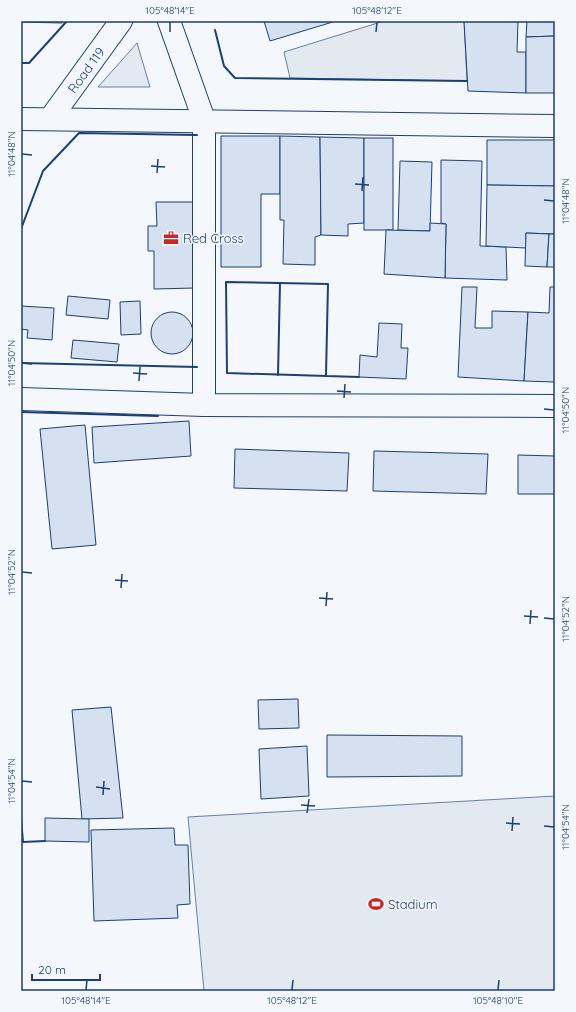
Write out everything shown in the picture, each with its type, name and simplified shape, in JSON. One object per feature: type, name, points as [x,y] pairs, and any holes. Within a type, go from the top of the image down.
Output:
[{"type":"street","name":"Road 119","points":[[50,119],[121,21]]},
{"type":"street","points":[[169,21],[204,120],[204,404]]},
{"type":"street","points":[[21,119],[204,120],[555,126]]},
{"type":"street","points":[[21,136],[50,119]]},
{"type":"street","points":[[21,399],[204,404],[555,406]]},
{"type":"shaded area","points":[[384,21],[464,21],[467,81],[290,78],[284,52]]},
{"type":"shaded area","points":[[137,43],[150,87],[98,87]]},
{"type":"shaded area","name":"Stadium","points":[[555,796],[555,991],[204,991],[188,817]]},
{"type":"building","points":[[62,21],[62,23],[21,22]]},
{"type":"building","points":[[264,21],[336,21],[270,41]]},
{"type":"building","points":[[464,21],[518,21],[517,52],[526,52],[526,93],[468,91]]},
{"type":"building","points":[[527,21],[555,21],[555,36],[526,37]]},
{"type":"building","points":[[555,36],[555,93],[526,93],[526,37]]},
{"type":"building","points":[[221,136],[280,136],[280,194],[261,194],[261,267],[221,267]]},
{"type":"building","points":[[280,136],[320,137],[321,235],[315,237],[315,265],[283,264],[284,220],[280,220]]},
{"type":"building","points":[[320,137],[364,138],[364,223],[348,224],[348,236],[321,235]]},
{"type":"building","points":[[364,138],[393,138],[393,230],[364,230]]},
{"type":"building","points":[[487,140],[555,140],[555,186],[487,185]]},
{"type":"building","points":[[441,160],[482,161],[480,246],[506,247],[507,280],[445,278],[446,224],[441,223]]},
{"type":"building","points":[[400,161],[432,162],[430,231],[398,230]]},
{"type":"building","points":[[487,185],[555,186],[555,234],[526,233],[526,248],[486,246]]},
{"type":"building","name":"Red Cross","points":[[156,202],[195,202],[195,288],[154,289],[154,251],[148,251],[148,226],[157,226]]},
{"type":"building","points":[[430,223],[446,224],[445,278],[384,274],[386,230],[430,231]]},
{"type":"building","points":[[526,233],[549,234],[547,267],[525,266]]},
{"type":"building","points":[[549,234],[555,234],[555,267],[547,267]]},
{"type":"building","points":[[462,287],[477,287],[475,328],[492,328],[492,311],[528,312],[524,381],[458,377]]},
{"type":"building","points":[[550,287],[555,287],[555,382],[524,381],[528,312],[549,313]]},
{"type":"building","points":[[68,296],[110,300],[108,319],[66,315]]},
{"type":"building","points":[[140,301],[141,334],[121,335],[120,302]]},
{"type":"building","points":[[21,306],[54,308],[52,340],[27,338],[28,330],[21,329]]},
{"type":"building","points":[[168,312],[176,312],[184,315],[190,321],[193,333],[190,345],[184,351],[176,354],[168,354],[160,351],[154,345],[151,337],[151,329],[154,321],[160,315]]},
{"type":"building","points":[[379,323],[402,324],[401,348],[408,348],[406,379],[359,377],[360,355],[377,357]]},
{"type":"building","points":[[73,340],[119,344],[117,362],[71,358]]},
{"type":"building","points":[[189,421],[191,456],[94,463],[92,427]]},
{"type":"building","points":[[85,425],[96,545],[52,549],[40,429]]},
{"type":"building","points":[[235,449],[349,453],[347,491],[234,488]]},
{"type":"building","points":[[374,451],[488,454],[486,494],[373,491]]},
{"type":"building","points":[[518,455],[555,456],[555,494],[518,494]]},
{"type":"building","points":[[298,699],[299,728],[259,729],[258,700]]},
{"type":"building","points":[[111,707],[123,818],[82,819],[72,710]]},
{"type":"building","points":[[327,735],[462,736],[462,776],[327,777]]},
{"type":"building","points":[[307,746],[309,796],[261,799],[259,749]]},
{"type":"building","points":[[45,818],[89,819],[89,842],[45,841]]},
{"type":"building","points":[[174,828],[175,845],[188,845],[190,904],[177,905],[178,918],[94,921],[91,830]]},
{"type":"wall","points":[[21,63],[29,63],[67,21]]},
{"type":"wall","points":[[215,30],[224,66],[235,78],[467,81]]},
{"type":"wall","points":[[21,229],[43,171],[79,133],[197,135]]},
{"type":"wall","points":[[326,375],[328,284],[226,282],[227,373],[359,377]]},
{"type":"wall","points":[[278,375],[280,283]]},
{"type":"wall","points":[[21,363],[197,367]]},
{"type":"wall","points":[[21,412],[158,416]]},
{"type":"wall","points":[[21,818],[23,842],[45,841]]},
{"type":"place","name":"Red Cross","points":[[171,238]]},
{"type":"place","name":"Stadium","points":[[376,904]]}]
